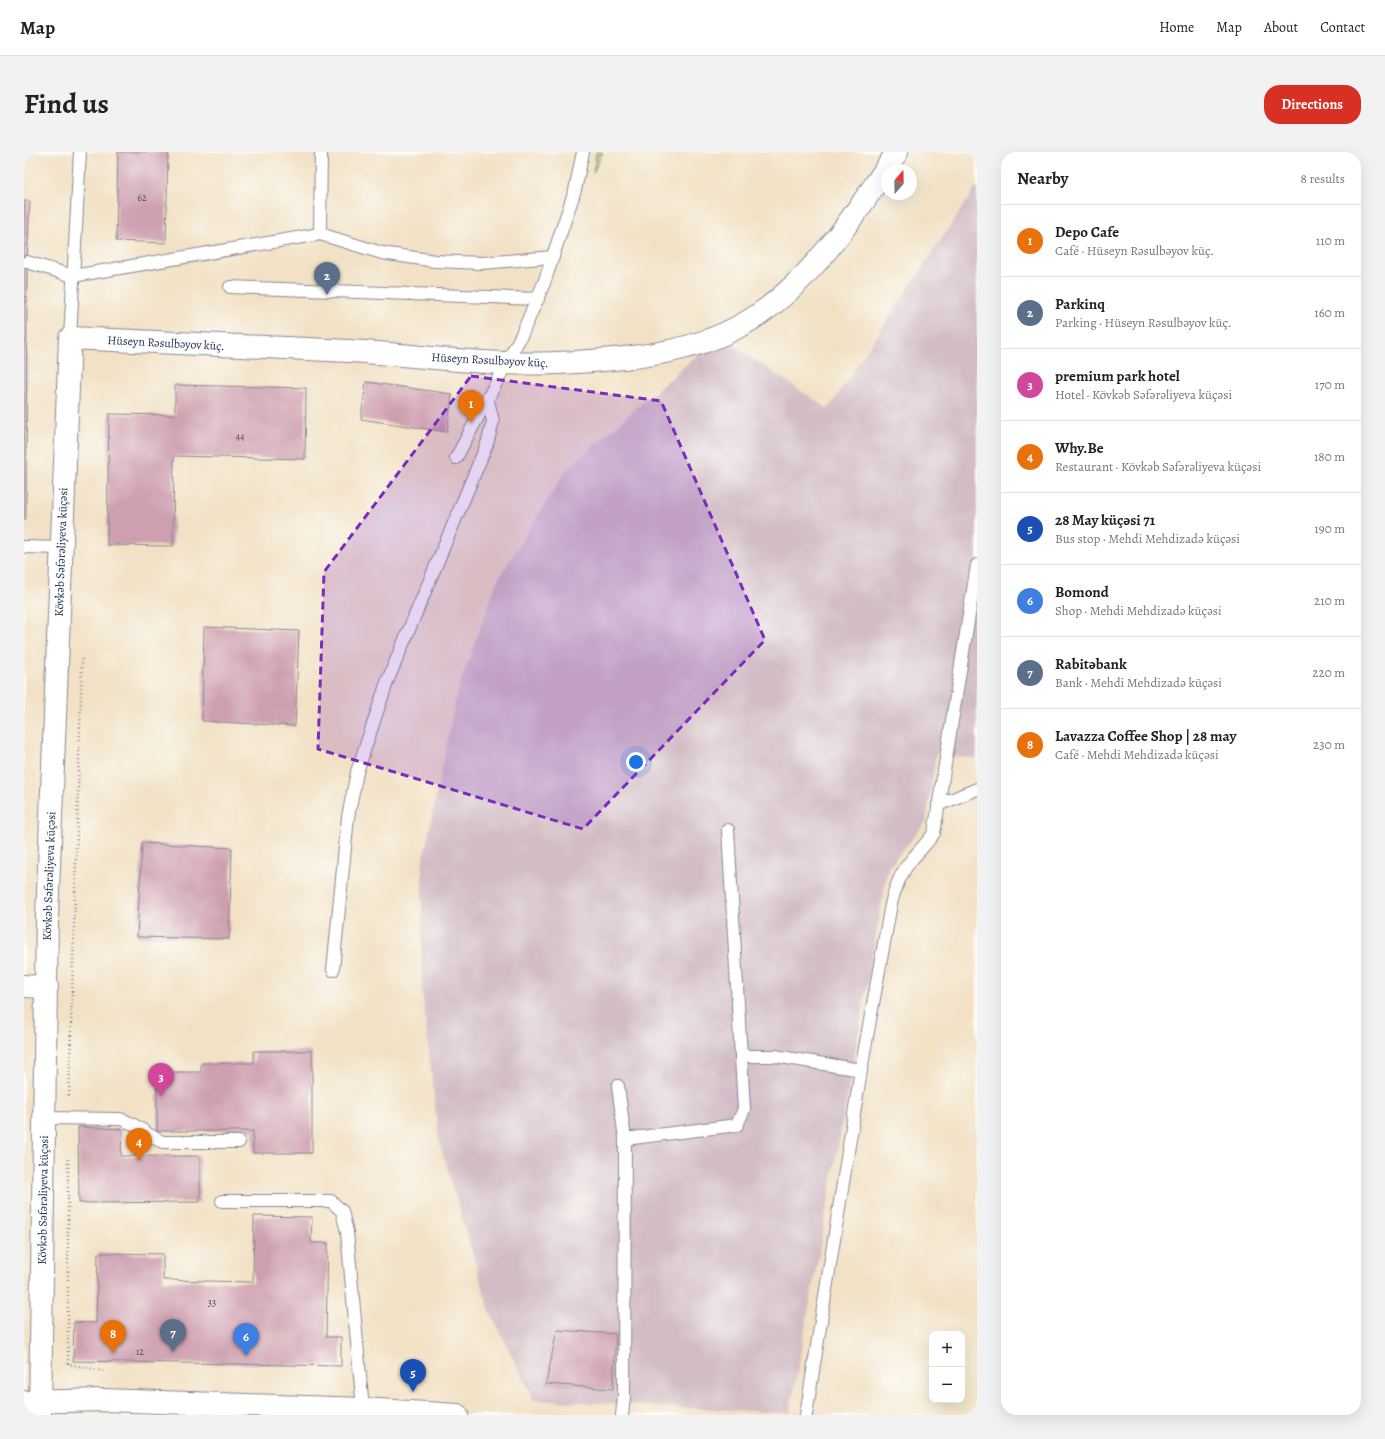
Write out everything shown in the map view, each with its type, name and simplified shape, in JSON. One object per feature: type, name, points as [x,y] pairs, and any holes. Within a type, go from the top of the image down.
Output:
[{"type":"street","name":"Hüseyn Rəsulbəyov küç.","points":[[70,338],[350,351],[505,363],[596,361],[657,354],[697,345],[739,327],[783,296],[823,254],[862,206],[897,152]]},
{"type":"street","name":"Kövkəb Səfərəliyeva küçəsi","points":[[35,1406],[44,1118],[47,917],[70,338]]},
{"type":"street","points":[[24,986],[47,987]]},
{"type":"street","points":[[35,1406],[103,1400],[363,1409],[457,1415]]},
{"type":"lane","points":[[70,338],[80,152]]},
{"type":"lane","points":[[320,234],[321,152]]},
{"type":"lane","points":[[456,458],[488,401],[505,363],[522,334],[538,299],[575,190],[583,152]]},
{"type":"lane","points":[[27,262],[73,276],[320,234],[382,253],[436,261],[482,263],[553,257]]},
{"type":"lane","points":[[230,287],[538,299]]},
{"type":"lane","points":[[333,970],[348,817],[357,772],[387,682],[487,444],[493,421],[488,401]]},
{"type":"lane","points":[[24,547],[62,548]]},
{"type":"lane","points":[[806,1415],[861,1070],[895,886],[912,859],[925,846],[934,833],[977,565]]},
{"type":"lane","points":[[938,805],[977,789]]},
{"type":"lane","points":[[625,1138],[736,1125],[744,1109],[728,830]]},
{"type":"lane","points":[[741,1056],[775,1056],[861,1070]]},
{"type":"lane","points":[[618,1086],[625,1138],[624,1396],[622,1415]]},
{"type":"lane","points":[[44,1118],[120,1118],[130,1121],[153,1139],[162,1142],[239,1142]]},
{"type":"lane","points":[[222,1201],[331,1201],[342,1211],[347,1232],[363,1409]]},
{"type":"path","points":[[68,1118],[82,656]]},
{"type":"path","points":[[68,1158],[68,1364],[104,1371]]},
{"type":"highlighted area","points":[[471,376],[661,401],[765,640],[583,829],[318,749],[324,572]]},
{"type":"shaded area","points":[[977,186],[977,759],[936,754],[926,822],[888,868],[790,1413],[534,1400],[490,1312],[439,1141],[422,990],[422,866],[457,692],[498,579],[567,469],[719,336],[828,409]]},
{"type":"green space","points":[[596,152],[603,152],[593,173]]},
{"type":"building","points":[[118,152],[168,152],[166,243],[116,241]]},
{"type":"building","points":[[24,201],[30,201],[27,262],[26,519],[24,519]]},
{"type":"building","points":[[366,382],[452,394],[447,432],[361,419]]},
{"type":"building","points":[[175,385],[306,388],[305,459],[174,456],[173,546],[107,545],[109,414],[175,415]]},
{"type":"building","points":[[204,627],[299,631],[295,726],[202,721]]},
{"type":"building","points":[[142,843],[232,848],[229,939],[137,937]]},
{"type":"building","points":[[254,1051],[312,1051],[312,1153],[253,1153],[253,1131],[157,1131],[157,1072],[201,1072],[201,1063],[254,1063]]},
{"type":"building","points":[[78,1127],[122,1129],[121,1156],[200,1156],[200,1202],[79,1203]]},
{"type":"building","points":[[254,1216],[312,1217],[311,1243],[328,1243],[326,1337],[341,1337],[341,1366],[73,1361],[74,1322],[96,1323],[98,1253],[163,1254],[163,1280],[253,1282]]},
{"type":"building","points":[[557,1330],[616,1334],[613,1389],[546,1384]]},
{"type":"place","name":"Parkinq","points":[[327,295]]},
{"type":"place","name":"Depo Cafe","points":[[471,423]]},
{"type":"place","name":"premium park hotel","points":[[161,1096]]},
{"type":"place","name":"Why.Be","points":[[139,1161]]},
{"type":"place","name":"Rabitəbank","points":[[173,1352]]},
{"type":"place","name":"Lavazza Coffee Shop | 28 may","points":[[113,1353]]},
{"type":"place","name":"Bomond","points":[[246,1356]]},
{"type":"place","name":"28 May küçəsi 71","points":[[413,1392]]}]
